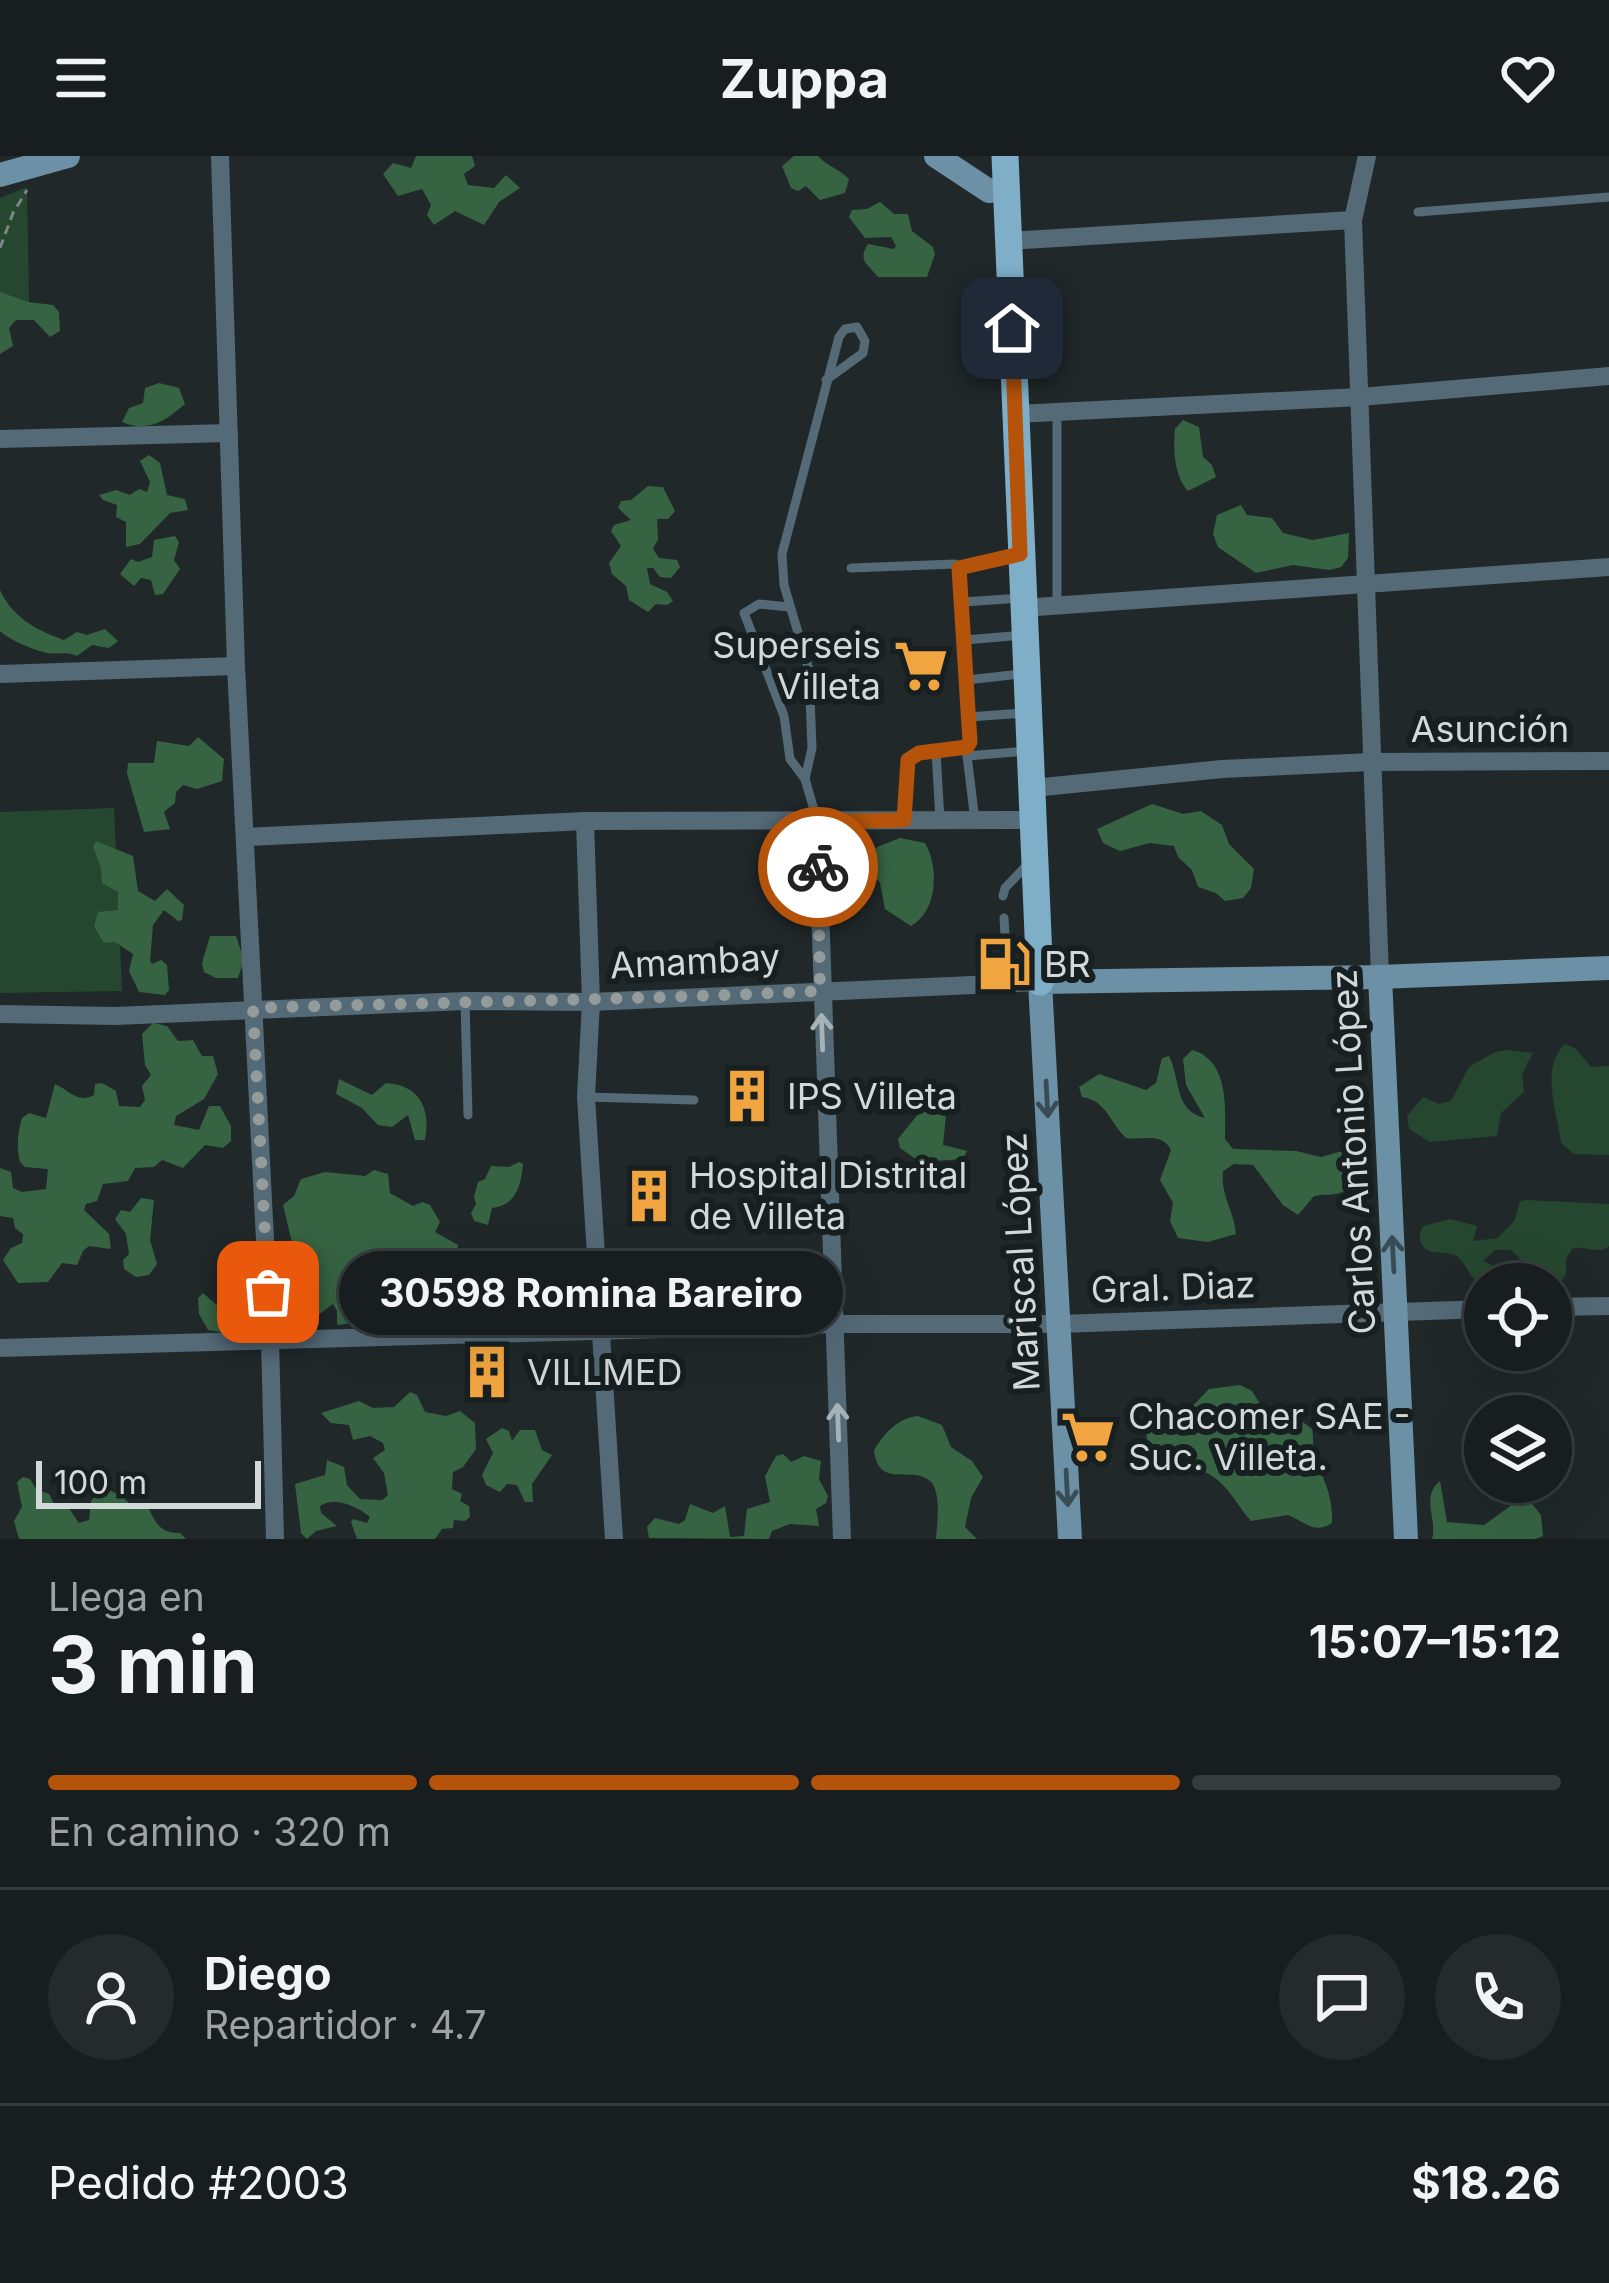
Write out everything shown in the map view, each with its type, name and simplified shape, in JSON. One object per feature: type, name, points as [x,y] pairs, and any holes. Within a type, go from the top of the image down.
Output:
[{"type":"main road","points":[[0,175],[68,156]]},
{"type":"main road","points":[[935,156],[989,191],[1006,190]]},
{"type":"main road","points":[[1005,156],[1040,982]]},
{"type":"main road","name":"Amambay","points":[[1040,982],[1609,968]]},
{"type":"main road","name":"Carlos Antonio López","points":[[1380,977],[1406,1539]]},
{"type":"main road","name":"Mariscal López","points":[[1040,982],[1070,1539]]},
{"type":"street","points":[[220,156],[236,666],[270,1339],[275,1539]]},
{"type":"street","name":"Carlos Antonio López","points":[[1367,156],[1354,220],[1380,977]]},
{"type":"street","points":[[1010,241],[1354,220]]},
{"type":"street","points":[[1014,414],[1360,397],[1609,376]]},
{"type":"street","points":[[0,439],[230,434]]},
{"type":"street","points":[[1022,614],[1057,605],[1609,567]]},
{"type":"street","points":[[0,674],[236,666]]},
{"type":"street","name":"Asunción","points":[[1034,788],[1222,769],[1371,762],[1609,761]]},
{"type":"street","points":[[246,837],[585,821],[1034,820]]},
{"type":"street","points":[[585,821],[591,1002],[586,1097],[614,1539]]},
{"type":"street","points":[[817,822],[842,1539]]},
{"type":"street","name":"Amambay","points":[[0,1014],[115,1016],[464,1000],[591,1002],[1040,982]]},
{"type":"street","points":[[1572,1307],[1609,1306]]},
{"type":"street","name":"Gral. Diaz","points":[[0,1348],[834,1324],[1060,1324],[1464,1310]]},
{"type":"lane","points":[[1418,212],[1609,197]]},
{"type":"lane","points":[[805,779],[811,764],[811,688],[789,607],[782,554],[826,380],[841,333],[857,327],[866,341],[863,353],[826,380]]},
{"type":"lane","points":[[1057,412],[1057,605]]},
{"type":"lane","points":[[959,568],[1020,554]]},
{"type":"lane","points":[[850,568],[955,564],[959,568],[967,752],[975,821]]},
{"type":"lane","points":[[963,602],[1022,614]]},
{"type":"lane","points":[[789,607],[760,604],[744,613],[784,716],[790,759],[805,779],[817,822]]},
{"type":"lane","points":[[965,640],[1022,614]]},
{"type":"lane","points":[[967,680],[1026,674]]},
{"type":"lane","points":[[969,717],[1029,712]]},
{"type":"lane","points":[[904,820],[908,760],[919,753],[1031,750]]},
{"type":"lane","points":[[936,751],[940,821]]},
{"type":"lane","points":[[1004,896],[1005,888],[1035,857]]},
{"type":"lane","points":[[1004,918],[1009,985]]},
{"type":"lane","points":[[464,1000],[468,1114]]},
{"type":"lane","points":[[586,1097],[694,1100]]},
{"type":"path","points":[[0,248],[29,168]]},
{"type":"green space","points":[[416,156],[472,156],[475,166],[464,174],[468,185],[494,188],[506,175],[520,188],[499,202],[484,225],[455,211],[434,225],[422,189],[398,196],[383,174],[393,163],[411,168]]},
{"type":"green space","points":[[794,156],[818,156],[849,179],[845,193],[820,200],[806,186],[798,191],[791,188],[782,166]]},
{"type":"green space","points":[[27,187],[29,302],[0,304],[0,198]]},
{"type":"green space","points":[[880,202],[894,214],[908,214],[912,231],[933,247],[927,277],[878,277],[865,262],[868,244],[896,246],[891,237],[865,238],[849,217],[852,210]]},
{"type":"green space","points":[[0,292],[53,305],[59,312],[60,331],[50,337],[34,320],[16,320],[9,328],[13,346],[0,354]]},
{"type":"green space","points":[[159,383],[179,388],[185,404],[156,424],[122,422],[129,408],[143,403],[145,388]]},
{"type":"green space","points":[[1183,420],[1199,427],[1203,457],[1216,477],[1188,491],[1175,454],[1175,429]]},
{"type":"green space","points":[[149,455],[160,463],[167,495],[185,499],[188,510],[170,513],[140,544],[126,547],[126,522],[116,517],[117,505],[99,495],[116,490],[130,495],[139,489],[147,492],[150,482],[140,461]]},
{"type":"green space","points":[[648,486],[663,487],[675,511],[668,519],[657,519],[658,539],[653,549],[659,558],[677,560],[680,567],[671,578],[647,568],[650,584],[667,592],[673,601],[656,604],[648,612],[629,600],[626,586],[612,574],[609,563],[621,546],[611,531],[614,525],[631,520],[618,508],[621,501],[631,500]]},
{"type":"green space","points":[[1241,505],[1247,515],[1272,518],[1283,533],[1313,540],[1349,533],[1348,558],[1341,567],[1329,570],[1293,565],[1256,573],[1218,547],[1213,534],[1217,515]]},
{"type":"green space","points":[[175,536],[179,542],[174,560],[180,569],[163,594],[155,595],[151,580],[141,578],[134,586],[120,574],[131,559],[138,562],[152,557],[154,540]]},
{"type":"green space","points":[[0,590],[18,615],[54,636],[64,640],[77,632],[87,635],[105,629],[118,641],[109,648],[92,645],[77,656],[22,644],[0,631]]},
{"type":"green space","points":[[198,737],[224,759],[222,781],[197,789],[183,785],[175,803],[164,812],[170,829],[144,832],[128,763],[154,763],[157,741],[189,746]]},
{"type":"green space","points":[[1152,804],[1183,814],[1201,811],[1222,825],[1229,844],[1254,869],[1251,888],[1243,898],[1225,901],[1198,887],[1174,846],[1150,843],[1120,851],[1103,843],[1097,829]]},
{"type":"green space","points":[[114,808],[122,991],[0,993],[0,812]]},
{"type":"green space","points":[[900,838],[925,843],[933,864],[931,899],[911,926],[885,909],[880,883],[872,873],[871,859],[877,847]]},
{"type":"green space","points":[[96,841],[133,856],[138,891],[155,901],[167,889],[184,905],[182,920],[164,910],[153,925],[150,961],[167,965],[169,990],[165,995],[139,992],[129,971],[133,954],[115,942],[104,943],[94,926],[98,912],[118,910],[118,892],[102,883],[93,847]]},
{"type":"green space","points":[[210,936],[236,936],[244,960],[238,978],[216,978],[204,972]]},
{"type":"green space","points":[[153,1023],[167,1026],[178,1041],[193,1040],[202,1056],[213,1056],[218,1074],[204,1099],[176,1116],[174,1125],[199,1130],[209,1106],[220,1106],[231,1126],[231,1141],[223,1148],[205,1145],[183,1168],[162,1160],[154,1167],[135,1168],[128,1181],[103,1184],[97,1201],[86,1204],[84,1210],[109,1234],[111,1249],[89,1246],[77,1265],[62,1263],[48,1282],[18,1283],[3,1260],[11,1248],[22,1243],[23,1234],[15,1228],[13,1218],[0,1216],[0,1168],[11,1172],[13,1188],[22,1192],[46,1189],[48,1169],[25,1167],[20,1162],[22,1118],[29,1113],[46,1118],[55,1084],[83,1098],[94,1095],[95,1084],[102,1083],[116,1091],[119,1106],[140,1107],[145,1100],[142,1086],[151,1075],[145,1065],[142,1034]]},
{"type":"green space","points":[[1565,1044],[1591,1067],[1609,1066],[1609,1155],[1574,1154],[1561,1143],[1552,1078],[1557,1054]]},
{"type":"green space","points":[[1192,1050],[1213,1064],[1219,1075],[1225,1139],[1233,1149],[1296,1151],[1321,1157],[1364,1145],[1361,1170],[1350,1187],[1338,1194],[1314,1196],[1298,1215],[1283,1205],[1253,1165],[1234,1164],[1223,1171],[1223,1179],[1236,1234],[1208,1242],[1178,1238],[1170,1221],[1173,1203],[1160,1180],[1171,1150],[1157,1139],[1126,1138],[1102,1107],[1082,1097],[1079,1087],[1099,1074],[1146,1090],[1156,1083],[1162,1058],[1169,1056],[1183,1102],[1205,1118],[1186,1085],[1183,1059]]},
{"type":"green space","points":[[1508,1050],[1533,1053],[1522,1074],[1524,1092],[1501,1113],[1497,1136],[1430,1142],[1409,1129],[1407,1116],[1423,1097],[1439,1104],[1451,1101],[1469,1067]]},
{"type":"green space","points":[[339,1079],[372,1095],[386,1083],[407,1088],[424,1109],[425,1140],[415,1140],[408,1115],[392,1127],[378,1125],[362,1108],[336,1094]]},
{"type":"green space","points":[[928,1110],[946,1115],[943,1145],[967,1151],[963,1159],[920,1162],[900,1148],[898,1139],[919,1113]]},
{"type":"green space","points":[[523,1164],[521,1179],[512,1199],[492,1208],[488,1225],[474,1221],[471,1213],[478,1182],[491,1166]]},
{"type":"green space","points":[[374,1170],[388,1174],[390,1193],[413,1206],[430,1205],[440,1222],[435,1232],[458,1245],[457,1252],[447,1258],[430,1252],[415,1254],[408,1267],[398,1272],[411,1280],[427,1309],[424,1320],[403,1327],[394,1313],[383,1267],[365,1268],[362,1294],[380,1318],[374,1327],[360,1322],[337,1325],[333,1304],[317,1316],[318,1296],[289,1287],[281,1276],[293,1247],[283,1205],[294,1196],[301,1179],[325,1172],[365,1176]]},
{"type":"green space","points":[[141,1198],[154,1200],[150,1240],[157,1264],[149,1275],[136,1277],[124,1269],[123,1260],[129,1254],[126,1234],[115,1219],[121,1210],[130,1212]]},
{"type":"green space","points":[[1520,1201],[1609,1204],[1609,1246],[1572,1249],[1566,1263],[1524,1263],[1511,1250],[1495,1250],[1483,1261],[1487,1263],[1464,1265],[1458,1257],[1429,1251],[1421,1242],[1423,1226],[1450,1219],[1477,1226],[1473,1241],[1498,1238],[1515,1220]]},
{"type":"green space","points":[[234,1261],[247,1262],[249,1280],[261,1288],[260,1320],[226,1333],[208,1330],[199,1314],[198,1298],[203,1293],[219,1307],[226,1305],[226,1285],[233,1276]]},
{"type":"green space","points":[[1240,1385],[1252,1391],[1265,1412],[1301,1421],[1312,1429],[1332,1523],[1314,1527],[1288,1515],[1251,1521],[1213,1476],[1149,1454],[1146,1433],[1155,1425],[1179,1420],[1209,1389]]},
{"type":"green space","points":[[410,1392],[417,1395],[425,1412],[446,1416],[460,1411],[475,1423],[476,1449],[453,1472],[452,1489],[462,1494],[460,1501],[469,1506],[470,1517],[454,1520],[453,1528],[442,1529],[435,1539],[357,1539],[351,1522],[367,1523],[370,1517],[353,1506],[332,1502],[320,1506],[321,1513],[337,1526],[316,1531],[307,1539],[301,1533],[295,1484],[325,1475],[327,1460],[344,1467],[347,1485],[360,1499],[382,1500],[388,1495],[384,1473],[373,1458],[385,1450],[383,1443],[370,1436],[353,1440],[349,1425],[331,1423],[321,1413],[359,1401],[373,1408],[394,1407]]},
{"type":"green space","points":[[918,1416],[942,1425],[951,1447],[972,1461],[983,1477],[971,1498],[965,1527],[977,1539],[936,1539],[938,1508],[933,1485],[922,1476],[888,1473],[877,1462],[874,1450],[887,1432]]},
{"type":"green space","points":[[502,1428],[509,1431],[512,1441],[520,1430],[535,1430],[542,1450],[552,1455],[532,1484],[533,1502],[525,1502],[517,1485],[507,1484],[500,1492],[486,1485],[482,1475],[493,1453],[486,1439]]},
{"type":"green space","points":[[783,1454],[791,1462],[804,1456],[821,1461],[819,1479],[828,1496],[816,1509],[819,1526],[790,1524],[772,1531],[769,1539],[649,1538],[647,1527],[655,1518],[679,1524],[690,1504],[713,1513],[725,1506],[730,1537],[744,1536],[747,1509],[770,1502],[765,1476],[776,1456]]},
{"type":"green space","points":[[23,1477],[49,1494],[54,1504],[68,1507],[79,1523],[89,1520],[91,1501],[103,1487],[133,1508],[148,1507],[159,1526],[186,1539],[19,1539],[14,1521],[22,1507],[17,1482]]},
{"type":"green space","points":[[1440,1481],[1447,1522],[1484,1525],[1513,1504],[1531,1503],[1541,1515],[1543,1536],[1432,1539],[1434,1487]]},
{"type":"way so far","points":[[268,1292],[253,1008],[464,1000],[591,1002],[820,991],[818,867]]},
{"type":"place","name":"Superseis Villeta","points":[[921,666]]},
{"type":"place","name":"BR","points":[[1004,964]]},
{"type":"place","name":"IPS Villeta","points":[[747,1096]]},
{"type":"place","name":"Hospital Distrital de Villeta","points":[[649,1196]]},
{"type":"place","name":"30598 Romina Bareiro","points":[[268,1292]]},
{"type":"place","name":"VILLMED","points":[[487,1372]]},
{"type":"place","name":"Chacomer SAE - Suc. Villeta.","points":[[1088,1437]]},
{"type":"route","points":[[818,867],[817,822],[904,820],[908,760],[919,753],[967,747],[970,742],[959,568],[1020,554],[1012,328]]}]
